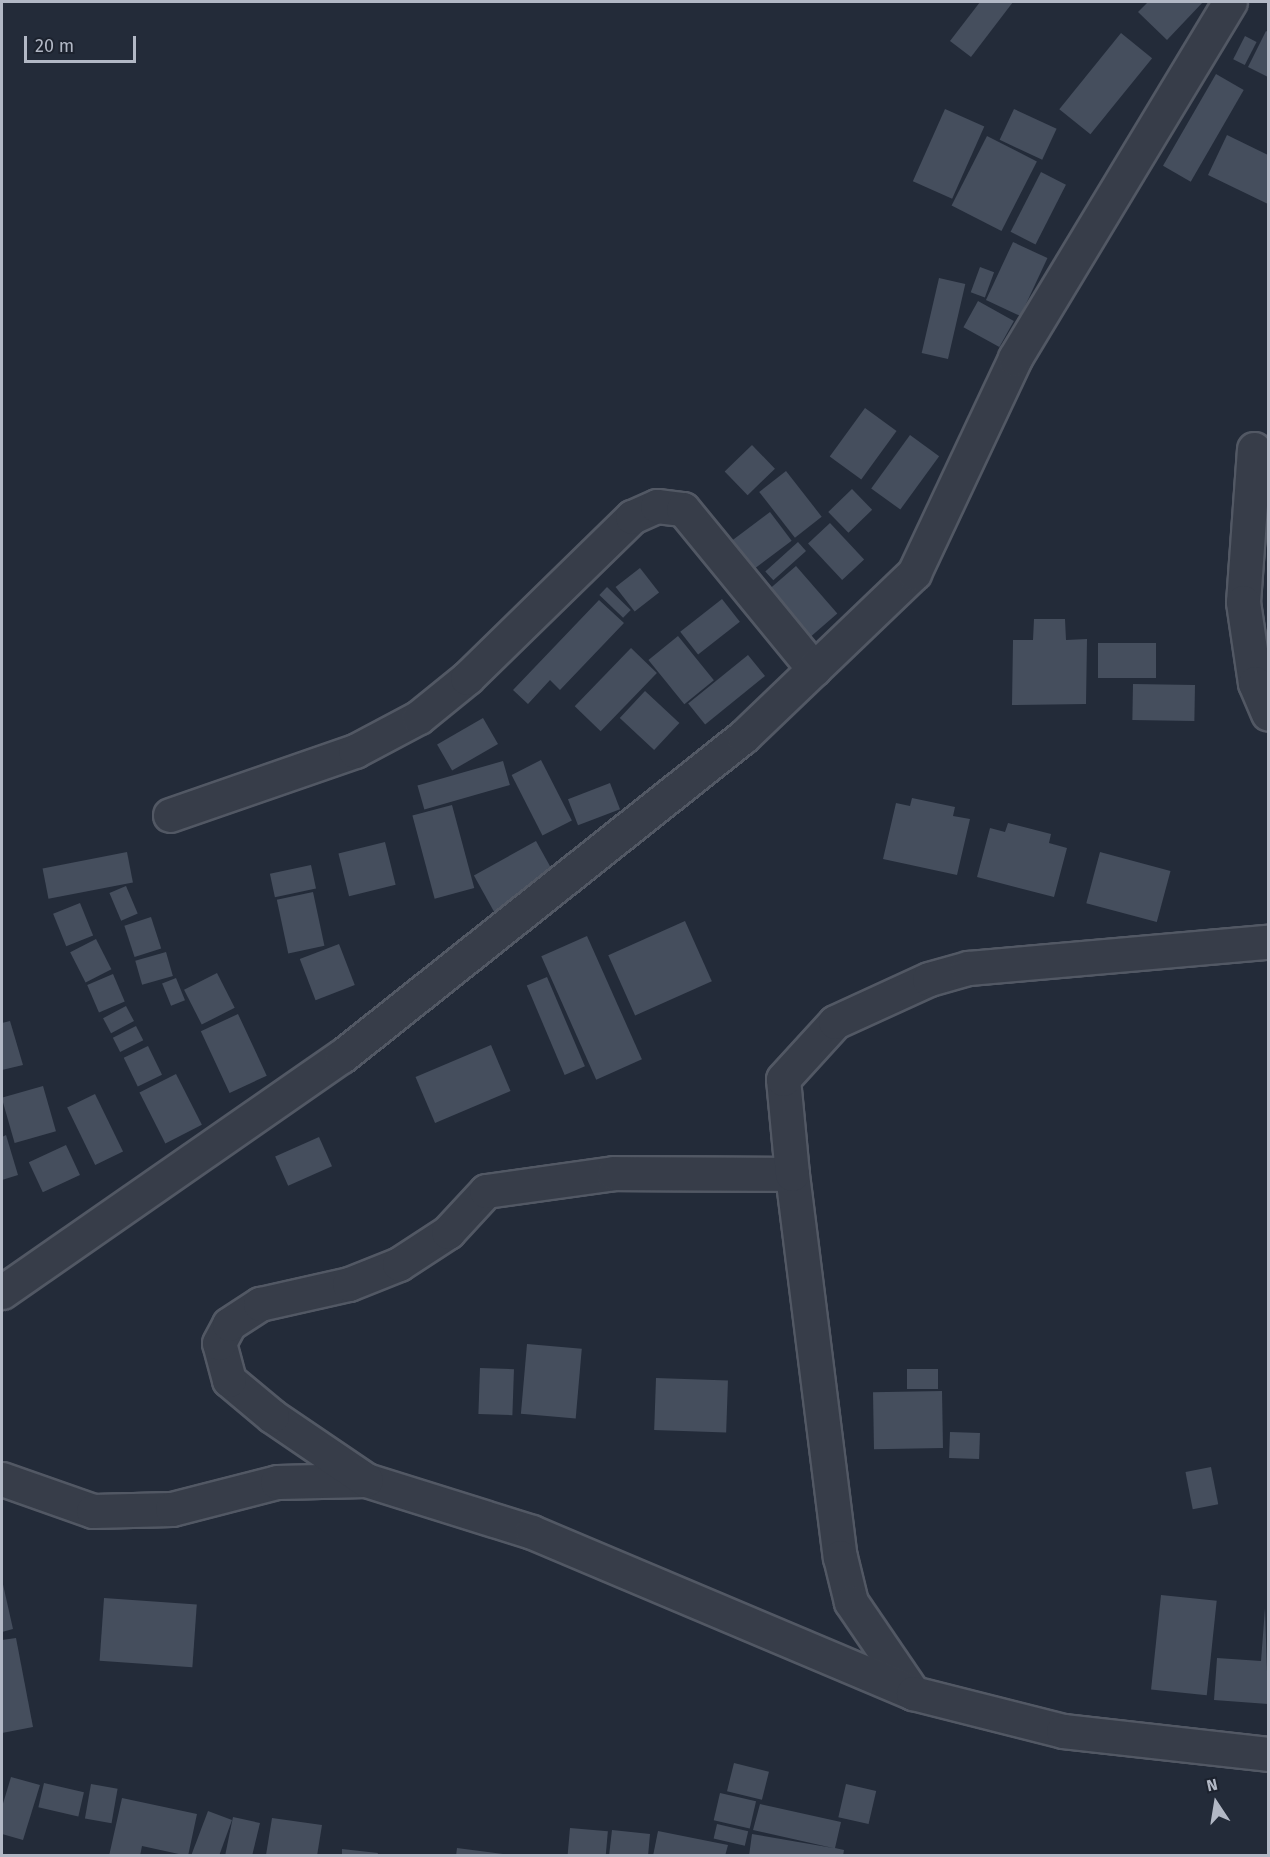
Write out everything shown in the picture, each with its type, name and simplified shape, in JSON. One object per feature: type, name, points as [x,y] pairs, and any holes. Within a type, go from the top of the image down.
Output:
[{"type":"street","points":[[2,1292],[342,1056],[744,736],[914,573],[1015,358],[1230,2]]},
{"type":"street","points":[[1254,449],[1243,602],[1255,683],[1269,713]]},
{"type":"street","points":[[170,815],[355,751],[419,717],[467,678],[632,518],[657,506],[683,508],[814,669]]},
{"type":"street","points":[[913,1693],[851,1602],[840,1557],[792,1174],[783,1079],[835,1022],[929,979],[968,968],[1269,942]]},
{"type":"street","points":[[792,1174],[614,1173],[486,1191],[448,1232],[399,1264],[349,1284],[261,1304],[229,1323],[219,1343],[230,1380],[272,1416],[366,1480],[532,1532],[913,1693],[1063,1731],[1269,1754]]},
{"type":"street","points":[[2,1479],[93,1511],[172,1509],[277,1482],[366,1480]]},
{"type":"building","points":[[980,2],[1013,2],[971,57],[950,41]]},
{"type":"building","points":[[1148,2],[1203,2],[1167,40],[1138,12]]},
{"type":"building","points":[[1266,31],[1268,32],[1268,77],[1248,67]]},
{"type":"building","points":[[1121,33],[1152,58],[1090,134],[1059,109]]},
{"type":"building","points":[[1245,36],[1257,42],[1245,65],[1233,59]]},
{"type":"building","points":[[1216,74],[1244,90],[1191,182],[1163,166]]},
{"type":"building","points":[[945,109],[984,126],[952,199],[913,181]]},
{"type":"building","points":[[1014,109],[1057,129],[1042,160],[1000,140]]},
{"type":"building","points":[[1227,135],[1268,155],[1268,204],[1208,175]]},
{"type":"building","points":[[987,136],[1037,161],[1001,231],[952,205]]},
{"type":"building","points":[[1041,172],[1066,185],[1036,244],[1011,232]]},
{"type":"building","points":[[1013,242],[1047,258],[1020,316],[986,300]]},
{"type":"building","points":[[980,267],[994,272],[985,298],[971,292]]},
{"type":"building","points":[[939,278],[965,284],[948,359],[922,353]]},
{"type":"building","points":[[978,301],[1014,321],[999,347],[963,327]]},
{"type":"building","points":[[865,408],[897,431],[861,479],[830,457]]},
{"type":"building","points":[[910,435],[939,456],[900,510],[871,488]]},
{"type":"building","points":[[752,445],[775,469],[748,495],[725,471]]},
{"type":"building","points":[[786,471],[822,517],[795,538],[759,492]]},
{"type":"building","points":[[852,489],[872,510],[848,533],[828,512]]},
{"type":"building","points":[[770,512],[792,541],[744,577],[722,548]]},
{"type":"building","points":[[830,523],[864,560],[842,580],[808,543]]},
{"type":"building","points":[[798,542],[806,551],[773,580],[765,571]]},
{"type":"building","points":[[796,566],[837,614],[801,645],[760,597]]},
{"type":"building","points":[[640,568],[659,592],[635,612],[616,587]]},
{"type":"building","points":[[607,587],[631,610],[623,618],[599,595]]},
{"type":"building","points":[[722,599],[740,622],[698,654],[680,632]]},
{"type":"building","points":[[599,600],[624,623],[560,690],[550,680],[528,704],[513,690]]},
{"type":"building","points":[[1034,619],[1065,619],[1066,640],[1087,639],[1086,704],[1012,705],[1013,640],[1033,640]]},
{"type":"building","points":[[678,636],[714,680],[684,704],[648,660]]},
{"type":"building","points":[[1098,643],[1156,643],[1156,678],[1098,678]]},
{"type":"building","points":[[631,648],[657,673],[601,731],[575,706]]},
{"type":"building","points":[[748,655],[765,676],[705,724],[688,703]]},
{"type":"building","points":[[1133,684],[1195,685],[1194,721],[1132,720]]},
{"type":"building","points":[[645,691],[679,723],[654,750],[620,718]]},
{"type":"building","points":[[483,718],[498,744],[452,770],[437,744]]},
{"type":"building","points":[[541,760],[572,821],[542,836],[512,775]]},
{"type":"building","points":[[503,761],[510,785],[424,810],[417,786]]},
{"type":"building","points":[[610,783],[620,809],[578,825],[568,799]]},
{"type":"building","points":[[912,798],[955,807],[953,816],[970,819],[957,875],[883,859],[896,803],[910,806]]},
{"type":"building","points":[[452,805],[474,888],[435,899],[412,816]]},
{"type":"building","points":[[1008,823],[1051,834],[1049,843],[1067,848],[1054,897],[977,877],[990,828],[1005,832]]},
{"type":"building","points":[[536,841],[557,879],[495,913],[474,875]]},
{"type":"building","points":[[385,842],[396,885],[349,896],[338,854]]},
{"type":"building","points":[[127,852],[133,882],[48,899],[43,868]]},
{"type":"building","points":[[1100,852],[1171,871],[1157,922],[1086,903]]},
{"type":"building","points":[[311,865],[316,888],[275,897],[270,874]]},
{"type":"building","points":[[126,886],[138,914],[121,921],[109,893]]},
{"type":"building","points":[[313,892],[324,946],[288,953],[277,900]]},
{"type":"building","points":[[80,903],[93,935],[66,946],[53,914]]},
{"type":"building","points":[[151,917],[161,948],[135,957],[124,926]]},
{"type":"building","points":[[685,921],[712,981],[635,1015],[608,955]]},
{"type":"building","points":[[587,936],[642,1059],[596,1080],[541,956]]},
{"type":"building","points":[[96,939],[111,969],[86,982],[70,952]]},
{"type":"building","points":[[339,944],[355,985],[316,1000],[300,959]]},
{"type":"building","points":[[166,952],[173,976],[142,985],[135,961]]},
{"type":"building","points":[[217,973],[235,1008],[202,1025],[184,990]]},
{"type":"building","points":[[113,974],[125,1002],[99,1013],[87,985]]},
{"type":"building","points":[[547,977],[585,1066],[565,1075],[527,986]]},
{"type":"building","points":[[176,978],[185,1000],[171,1006],[162,984]]},
{"type":"building","points":[[126,1006],[134,1021],[111,1033],[103,1018]]},
{"type":"building","points":[[238,1014],[267,1076],[230,1093],[201,1031]]},
{"type":"building","points":[[10,1021],[23,1065],[2,1070],[2,1023]]},
{"type":"building","points":[[136,1026],[143,1040],[120,1052],[113,1038]]},
{"type":"building","points":[[491,1045],[511,1091],[435,1123],[416,1077]]},
{"type":"building","points":[[148,1046],[162,1075],[138,1087],[124,1058]]},
{"type":"building","points":[[176,1074],[202,1125],[165,1143],[139,1093]]},
{"type":"building","points":[[43,1086],[56,1131],[15,1143],[2,1098]]},
{"type":"building","points":[[95,1094],[123,1152],[95,1165],[67,1108]]},
{"type":"building","points":[[6,1135],[18,1175],[2,1180],[2,1137]]},
{"type":"building","points":[[319,1137],[332,1166],[288,1186],[275,1157]]},
{"type":"building","points":[[66,1145],[80,1175],[43,1192],[29,1162]]},
{"type":"building","points":[[527,1344],[582,1349],[576,1419],[521,1414]]},
{"type":"building","points":[[480,1368],[514,1369],[512,1415],[478,1414]]},
{"type":"building","points":[[907,1369],[938,1369],[938,1389],[907,1389]]},
{"type":"building","points":[[656,1378],[728,1381],[726,1432],[654,1430]]},
{"type":"building","points":[[942,1391],[943,1448],[874,1449],[873,1392]]},
{"type":"building","points":[[950,1432],[980,1433],[979,1459],[949,1458]]},
{"type":"building","points":[[1211,1467],[1218,1504],[1193,1509],[1185,1472]]},
{"type":"building","points":[[2,1580],[13,1629],[2,1632]]},
{"type":"building","points":[[1161,1595],[1217,1601],[1207,1695],[1151,1689]]},
{"type":"building","points":[[104,1598],[197,1604],[192,1667],[100,1661]]},
{"type":"building","points":[[1265,1608],[1268,1704],[1214,1700],[1217,1658],[1261,1661]]},
{"type":"building","points":[[16,1638],[33,1727],[2,1733],[2,1640]]},
{"type":"building","points":[[734,1763],[769,1772],[762,1800],[727,1791]]},
{"type":"building","points":[[11,1777],[40,1785],[23,1840],[2,1834],[2,1807]]},
{"type":"building","points":[[44,1783],[84,1792],[78,1817],[38,1807]]},
{"type":"building","points":[[91,1784],[118,1789],[112,1823],[85,1818]]},
{"type":"building","points":[[846,1784],[876,1791],[869,1824],[838,1817]]},
{"type":"building","points":[[720,1793],[756,1801],[750,1829],[714,1820]]},
{"type":"building","points":[[122,1798],[197,1814],[188,1856],[142,1846],[140,1856],[109,1856]]},
{"type":"building","points":[[760,1804],[841,1822],[835,1848],[844,1850],[843,1856],[749,1856],[752,1834],[833,1848],[753,1830]]},
{"type":"building","points":[[208,1811],[232,1820],[219,1856],[191,1856]]},
{"type":"building","points":[[233,1817],[260,1823],[252,1856],[225,1856]]},
{"type":"building","points":[[272,1818],[322,1825],[317,1856],[266,1855]]},
{"type":"building","points":[[717,1824],[748,1831],[745,1846],[714,1839]]},
{"type":"building","points":[[570,1828],[608,1831],[606,1856],[568,1856]]},
{"type":"building","points":[[612,1830],[650,1834],[648,1856],[609,1856]]},
{"type":"building","points":[[658,1831],[728,1845],[725,1856],[653,1856]]},
{"type":"building","points":[[457,1848],[503,1854],[503,1856],[456,1856]]},
{"type":"building","points":[[342,1849],[378,1853],[377,1856],[342,1856]]}]
